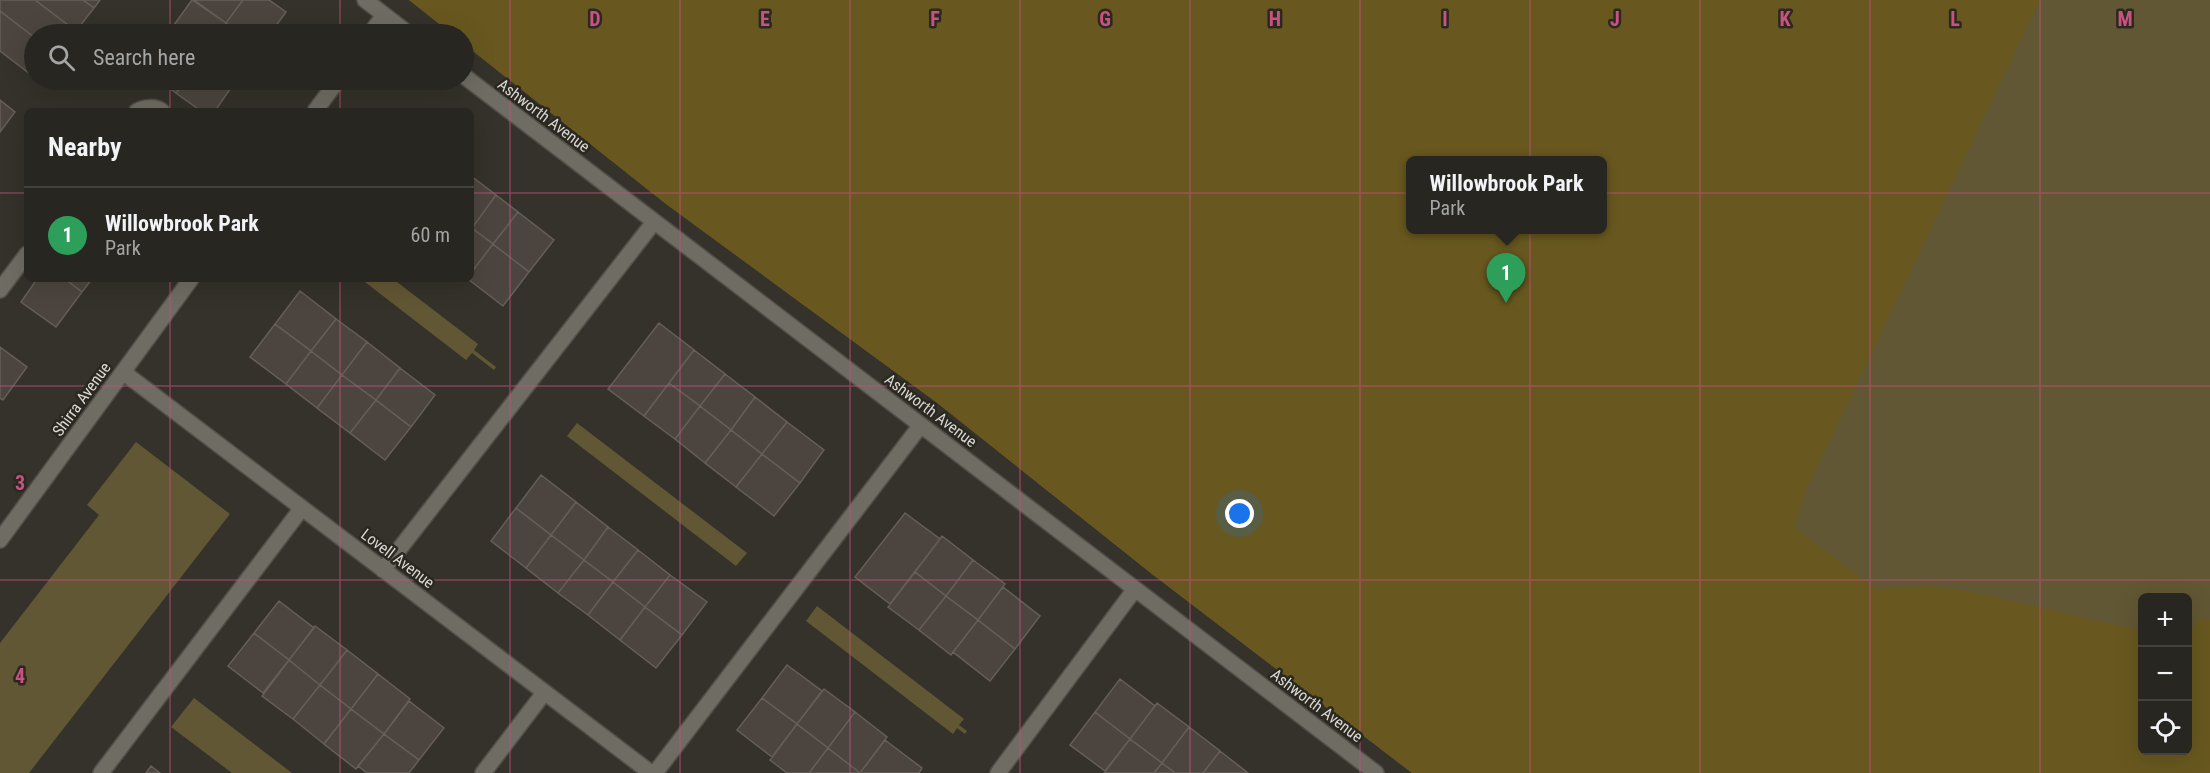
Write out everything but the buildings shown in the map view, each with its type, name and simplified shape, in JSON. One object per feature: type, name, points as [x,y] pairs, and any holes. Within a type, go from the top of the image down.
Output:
[{"type":"street","points":[[365,0],[396,24]]},
{"type":"street","points":[[377,24],[384,15]]},
{"type":"street","name":"Ashworth Avenue","points":[[474,84],[1376,773]]},
{"type":"street","points":[[317,108],[331,90]]},
{"type":"street","points":[[383,570],[654,222]]},
{"type":"street","points":[[0,290],[24,259]]},
{"type":"street","name":"Shirra Avenue","points":[[0,540],[189,282]]},
{"type":"street","name":"Lovell Avenue","points":[[123,372],[544,693],[653,773]]},
{"type":"street","points":[[653,773],[921,425]]},
{"type":"street","points":[[101,773],[302,508]]},
{"type":"street","points":[[998,773],[1135,589]]},
{"type":"street","points":[[483,773],[544,693]]},
{"type":"shaded area","points":[[409,0],[2210,0],[2210,773],[1412,773],[1152,574],[936,402],[666,204],[474,52],[474,24],[439,24]]},
{"type":"shaded area","points":[[409,0],[2040,0],[1808,486],[1794,527],[1876,589],[1932,586],[1967,591],[2138,630],[2138,755],[2192,755],[2192,631],[2198,618],[2210,620],[2210,773],[1412,773],[1152,574],[936,402],[666,204],[474,52],[474,24],[439,24]]},
{"type":"shaded area","points":[[365,282],[397,282],[478,344],[474,350],[496,367],[494,370],[472,353],[466,360]]},
{"type":"shaded area","points":[[577,423],[747,553],[736,566],[567,436]]},
{"type":"shaded area","points":[[136,442],[230,514],[29,773],[0,773],[0,643],[99,515],[87,505]]},
{"type":"shaded area","points":[[817,606],[964,719],[959,725],[967,731],[965,734],[957,728],[953,734],[806,621]]},
{"type":"shaded area","points":[[194,698],[292,773],[232,773],[171,727]]},
{"type":"place","name":"Willowbrook Park","points":[[1506,303]]}]
